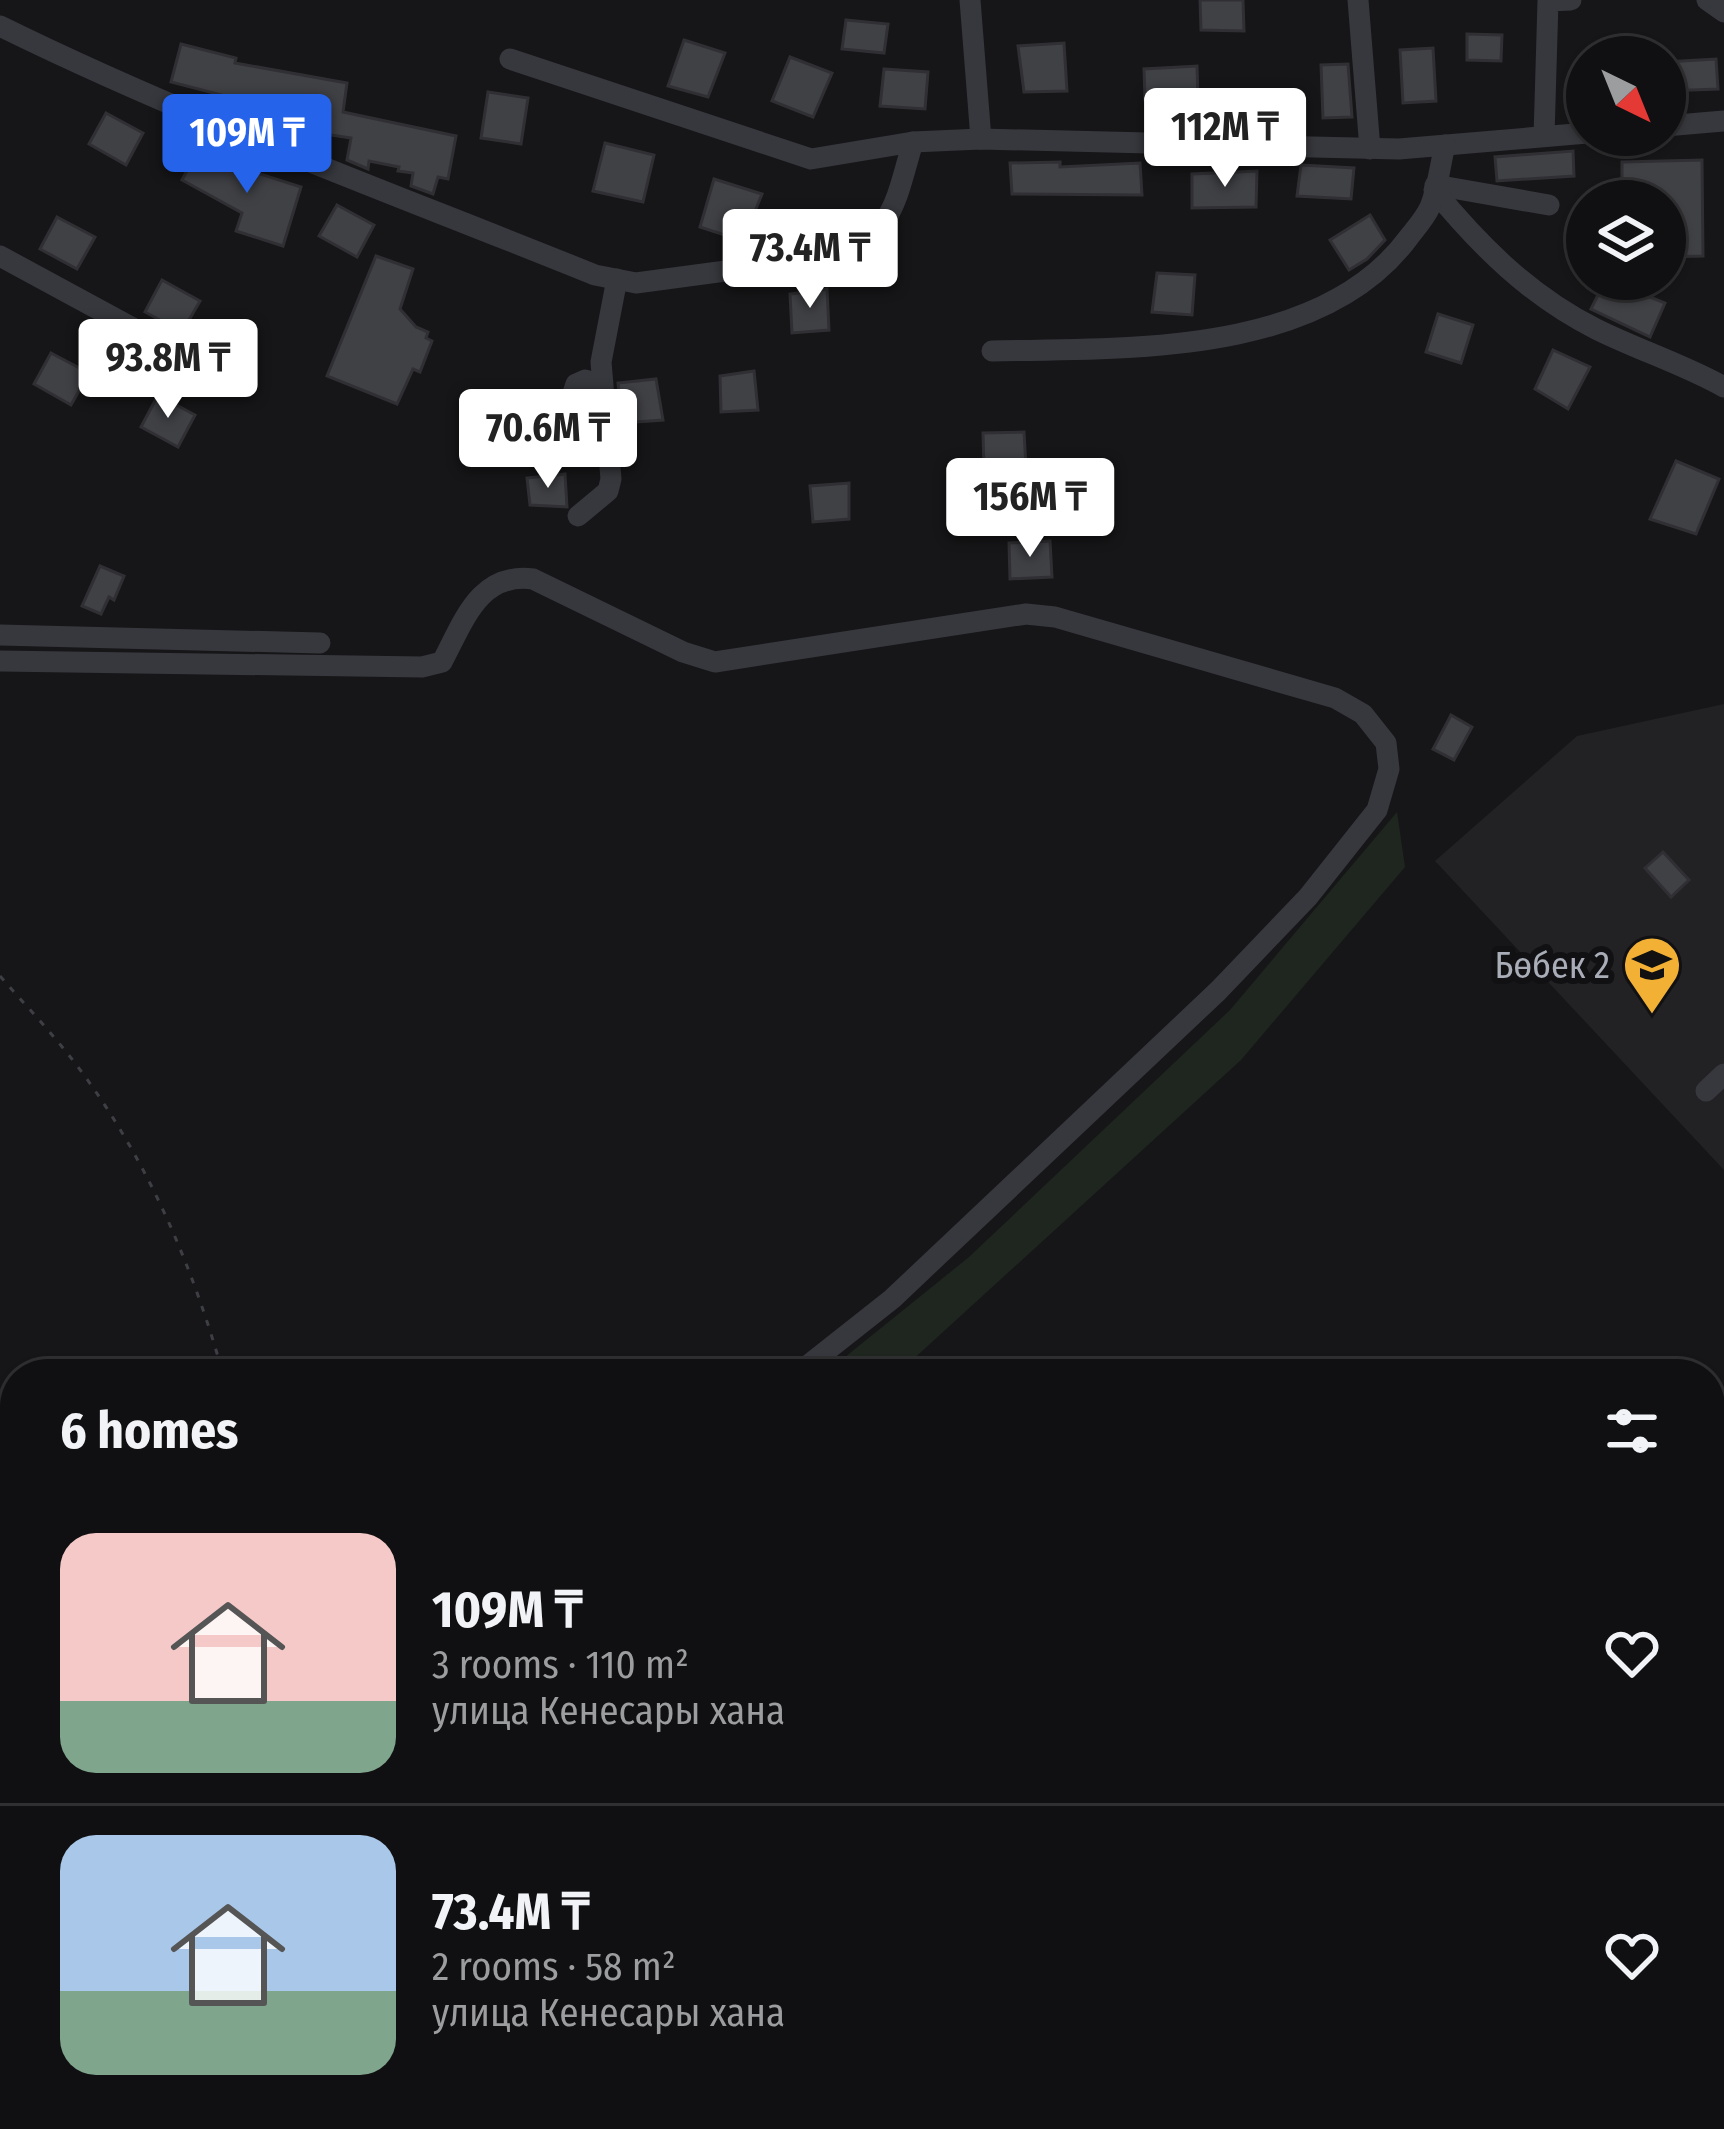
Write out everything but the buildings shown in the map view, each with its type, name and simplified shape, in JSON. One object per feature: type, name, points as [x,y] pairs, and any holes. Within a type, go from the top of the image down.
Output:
[{"type":"street","points":[[970,0],[981,139]]},
{"type":"street","points":[[1358,0],[1370,149]]},
{"type":"street","points":[[1544,136],[1548,1],[1571,0]]},
{"type":"street","points":[[1707,0],[1724,12]]},
{"type":"street","points":[[0,26],[112,82],[259,142],[595,275],[636,283],[831,257],[860,246],[891,216],[913,142]]},
{"type":"street","points":[[510,59],[811,159],[913,142],[981,139],[1370,149],[1566,134]]},
{"type":"street","points":[[1686,124],[1724,121]]},
{"type":"street","points":[[992,351],[1159,348],[1251,333],[1351,293],[1390,262],[1429,209],[1444,145]]},
{"type":"street","points":[[1435,187],[1549,205]]},
{"type":"street","points":[[1435,187],[1478,243],[1526,286],[1593,328],[1724,387]]},
{"type":"street","points":[[0,256],[142,333]]},
{"type":"street","points":[[578,516],[608,491],[611,478],[601,362],[617,279]]},
{"type":"street","points":[[602,386],[585,380],[576,384],[569,405],[582,426],[607,420]]},
{"type":"street","points":[[0,662],[422,667],[442,662],[487,589],[513,577],[533,579],[682,652],[715,662],[1025,614],[1055,617],[1335,698],[1363,714],[1386,743],[1389,769],[1377,810],[1308,897],[1218,991],[892,1299],[816,1359]]},
{"type":"street","points":[[0,635],[320,643]]},
{"type":"street","points":[[1706,1091],[1724,1074]]},
{"type":"path","points":[[0,976],[78,1068],[149,1178],[201,1296],[219,1359]]},
{"type":"shaded area","name":"Бөбек 2","points":[[1724,704],[1724,1170],[1435,861],[1577,736]]},
{"type":"shaded area","points":[[1397,812],[1405,867],[1241,1060],[913,1359],[843,1359],[969,1257],[1230,1010]]},
{"type":"place","name":"Бөбек 2","points":[[1652,1016]]}]
